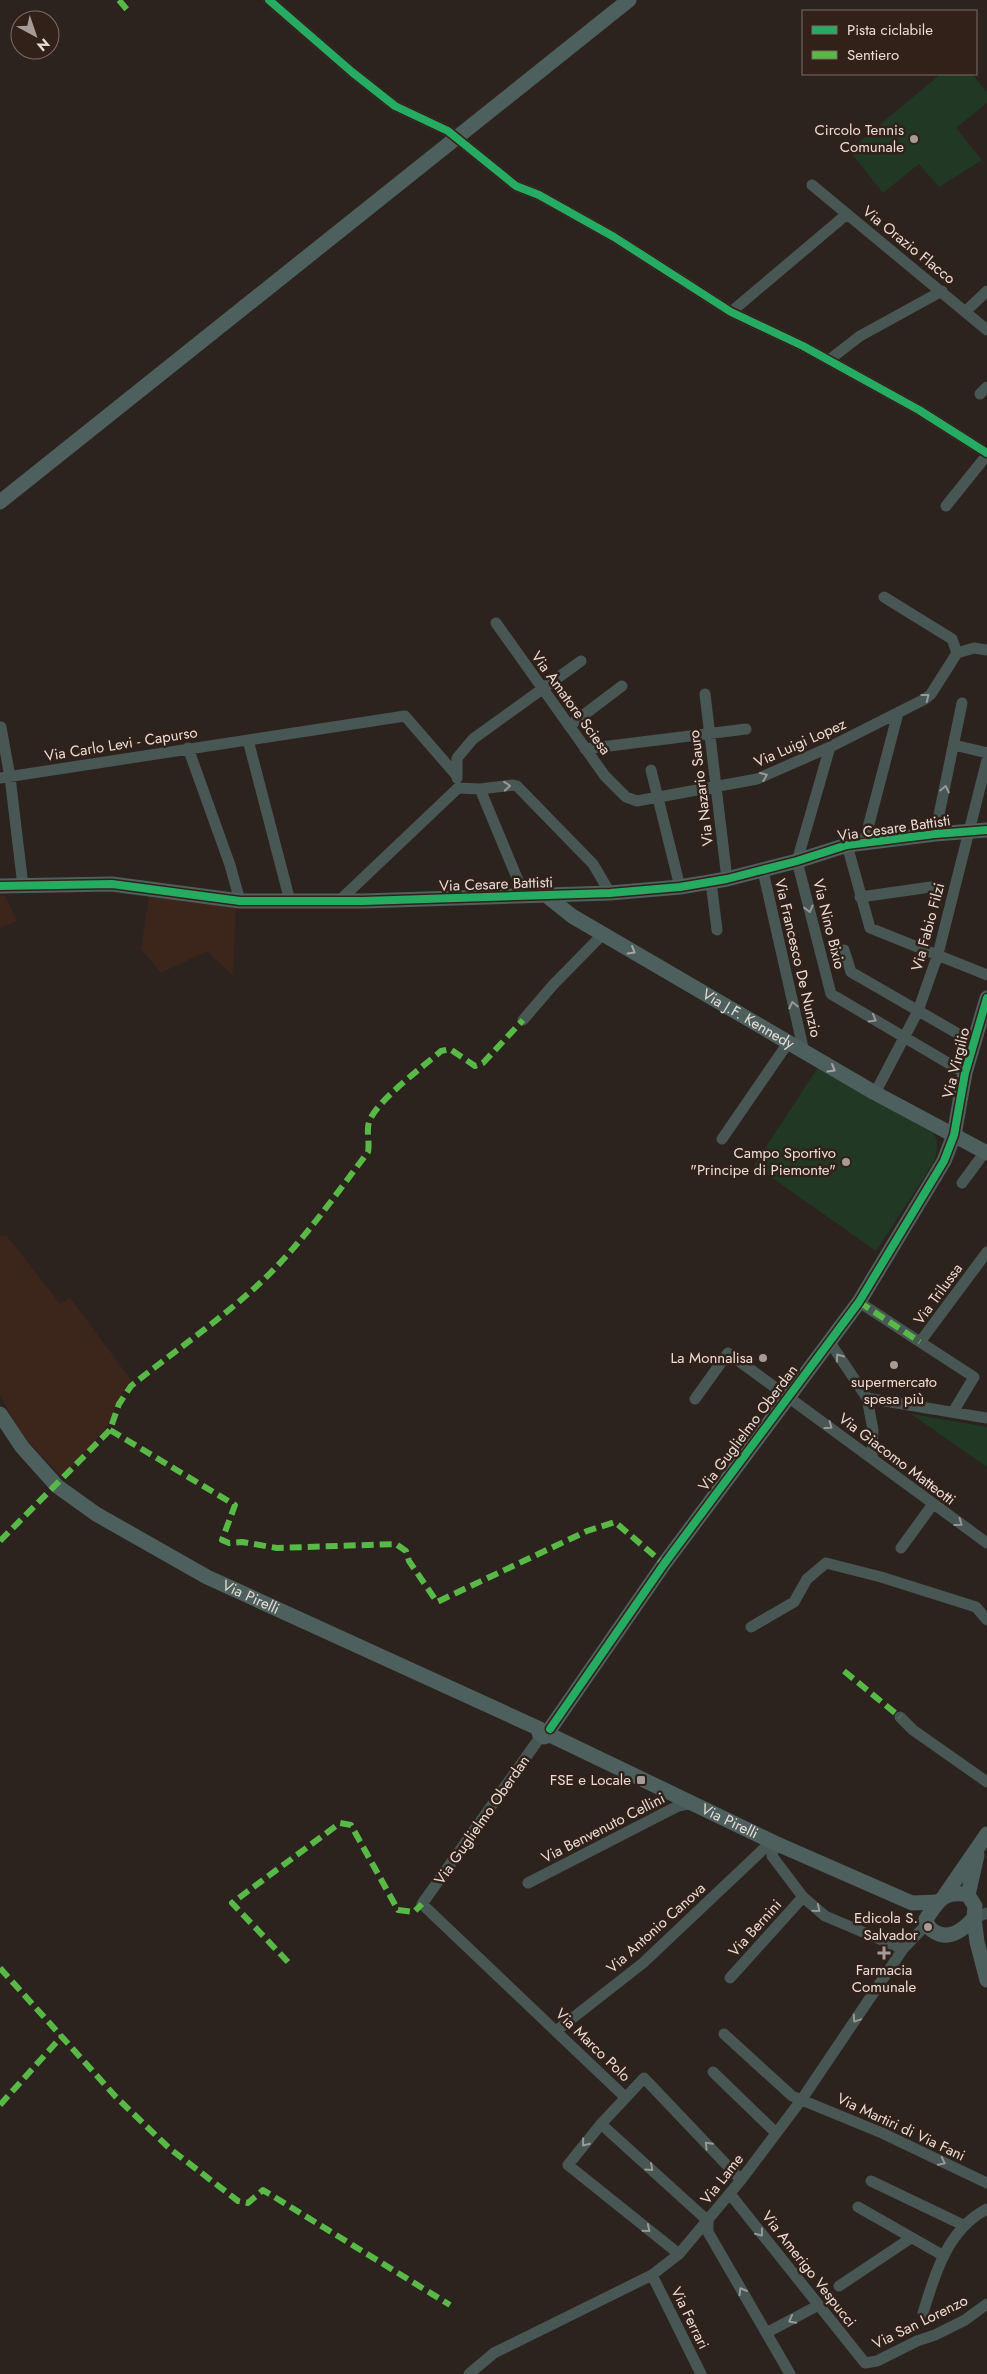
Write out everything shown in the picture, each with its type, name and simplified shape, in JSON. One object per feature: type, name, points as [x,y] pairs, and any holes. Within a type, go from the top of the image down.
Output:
[{"type":"street","points":[[270,0],[352,72],[395,106],[448,131],[516,186],[539,195],[614,237],[731,312],[829,360],[919,410],[987,454],[946,506]]},
{"type":"street","points":[[0,502],[629,0]]},
{"type":"street","name":"Via Orazio Flacco","points":[[812,185],[987,330]]},
{"type":"street","points":[[731,312],[847,214]]},
{"type":"street","points":[[829,360],[860,336],[942,291]]},
{"type":"street","points":[[966,311],[987,291]]},
{"type":"street","points":[[884,597],[952,639],[957,654],[974,648],[987,650]]},
{"type":"street","name":"Via Amatore Sciesa","points":[[496,623],[605,776],[626,797]]},
{"type":"street","name":"Via Luigi Lopez","points":[[626,797],[637,801],[717,788],[757,779],[830,747],[925,699],[931,694],[957,654]]},
{"type":"street","points":[[339,901],[457,782],[457,758],[473,739],[581,661]]},
{"type":"street","points":[[569,726],[622,686]]},
{"type":"street","name":"Via Nazario Sauro","points":[[705,694],[727,880]]},
{"type":"street","points":[[935,834],[962,703]]},
{"type":"street","points":[[864,843],[898,713]]},
{"type":"street","name":"Via Carlo Levi - Capurso","points":[[5,778],[188,748],[405,716],[457,782]]},
{"type":"street","points":[[1,727],[5,778],[23,886]]},
{"type":"street","points":[[585,749],[746,729]]},
{"type":"street","points":[[248,740],[290,901]]},
{"type":"street","points":[[954,745],[987,753]]},
{"type":"street","points":[[798,861],[830,747]]},
{"type":"street","points":[[188,748],[230,865],[240,901]]},
{"type":"street","name":"Via Fabio Filzi","points":[[875,1093],[918,1011],[938,954],[987,760]]},
{"type":"street","points":[[651,770],[680,887]]},
{"type":"street","points":[[457,782],[480,789],[513,784],[517,786],[593,864],[610,893]]},
{"type":"street","points":[[480,789],[525,897]]},
{"type":"street","name":"Via Cesare Battisti","points":[[0,886],[112,884],[240,901],[525,897],[610,893],[680,887],[727,880],[846,846],[935,834],[987,830]]},
{"type":"street","points":[[846,846],[870,928],[987,974]]},
{"type":"street","name":"Via Nino Bixio","points":[[798,861],[831,994],[904,1037]]},
{"type":"street","name":"Via Francesco De Nunzio","points":[[763,871],[804,1052]]},
{"type":"street","points":[[711,882],[717,930]]},
{"type":"street","points":[[860,897],[931,886]]},
{"type":"street","name":"Via J.F. Kennedy","points":[[547,896],[572,916],[788,1043],[875,1093],[986,1152]]},
{"type":"street","points":[[524,1020],[553,985],[603,934]]},
{"type":"street","points":[[844,950],[851,972],[974,1043]]},
{"type":"street","name":"Via Virgilio","points":[[954,1135],[965,1073],[987,998]]},
{"type":"street","points":[[904,1037],[965,1073]]},
{"type":"street","points":[[722,1139],[788,1043]]},
{"type":"street","name":"Via Guglielmo Oberdan","points":[[422,1904],[664,1564],[790,1398],[829,1341],[859,1302],[944,1162],[954,1135]]},
{"type":"street","points":[[962,1183],[986,1152]]},
{"type":"street","name":"Via Trilussa","points":[[953,1412],[974,1377],[920,1342],[987,1252]]},
{"type":"street","points":[[859,1302],[920,1342]]},
{"type":"street","points":[[829,1341],[867,1398],[873,1430],[872,1458]]},
{"type":"street","name":"Via Giacomo Matteotti","points":[[695,1399],[728,1353],[987,1543]]},
{"type":"street","points":[[867,1398],[987,1418]]},
{"type":"street","name":"Via Pirelli","points":[[0,1414],[22,1447],[57,1486],[96,1514],[207,1577],[545,1732],[774,1842],[912,1903],[926,1922]]},
{"type":"street","points":[[901,1548],[933,1504]]},
{"type":"street","points":[[750,1627],[794,1602],[807,1579],[826,1563],[881,1576],[982,1608],[987,1620]]},
{"type":"street","points":[[900,1716],[913,1730],[987,1782]]},
{"type":"street","name":"Via Benvenuto Cellini","points":[[528,1883],[678,1806],[693,1803]]},
{"type":"street","points":[[774,1842],[772,1856],[802,1897],[825,1916],[903,1949]]},
{"type":"street","name":"Via Antonio Canova","points":[[556,2031],[644,1963],[774,1842]]},
{"type":"street","points":[[968,1895],[984,1842]]},
{"type":"street","points":[[981,1915],[956,1933],[940,1935],[926,1922],[984,1842]]},
{"type":"street","points":[[942,1899],[954,1892],[968,1895],[981,1915],[981,1948],[987,1980]]},
{"type":"street","name":"Via Bernini","points":[[730,1978],[802,1897]]},
{"type":"street","name":"Via Pirelli","points":[[912,1903],[942,1899]]},
{"type":"street","name":"Via Marco Polo","points":[[422,1904],[625,2097]]},
{"type":"street","name":"Via Lame","points":[[469,2374],[494,2353],[652,2275],[678,2254],[730,2194],[802,2099],[903,1949],[926,1922]]},
{"type":"street","points":[[956,1933],[981,1948]]},
{"type":"street","name":"Via Martiri di Via Fani","points":[[724,2034],[792,2096],[882,2133],[987,2183]]},
{"type":"street","points":[[713,2072],[776,2133]]},
{"type":"street","name":"Via Marco Polo","points":[[678,2254],[568,2165],[601,2124],[644,2078],[741,2180]]},
{"type":"street","points":[[601,2124],[708,2220],[708,2232],[790,2374]]},
{"type":"street","points":[[871,2181],[963,2225]]},
{"type":"street","name":"Via Amerigo Vespucci","points":[[730,2194],[864,2363]]},
{"type":"street","points":[[858,2207],[944,2256]]},
{"type":"street","points":[[923,2313],[944,2256],[963,2225],[987,2209]]},
{"type":"street","points":[[839,2286],[911,2238]]},
{"type":"street","name":"Via Ferrari","points":[[652,2275],[701,2374]]},
{"type":"street","name":"Via San Lorenzo","points":[[864,2363],[877,2361],[917,2340],[935,2335],[965,2320],[987,2304]]},
{"type":"street","points":[[766,2333],[817,2306]]},
{"type":"shaded area","points":[[0,896],[5,896],[17,921],[0,928]]},
{"type":"shaded area","points":[[149,896],[236,908],[233,975],[207,951],[161,973],[141,949]]},
{"type":"shaded area","points":[[6,1235],[60,1304],[70,1298],[131,1380],[118,1399],[108,1426],[62,1477],[22,1435],[0,1395],[0,1236]]},
{"type":"green space","name":"Circolo Tennis Comunale","points":[[940,75],[973,75],[987,92],[987,103],[956,128],[982,160],[939,187],[919,164],[883,193],[849,150]]},
{"type":"green space","name":"Campo Sportivo \"Principe di Piemonte\"","points":[[819,1066],[933,1133],[937,1140],[934,1162],[876,1251],[754,1165]]},
{"type":"green space","points":[[911,1414],[987,1427],[987,1467]]},
{"type":"marked path","points":[[119,0],[129,12]]},
{"type":"marked path","points":[[0,1541],[110,1430],[119,1404],[131,1386],[244,1298],[289,1254],[368,1152],[369,1122],[373,1114],[390,1095],[441,1051],[450,1049],[475,1066],[483,1063],[523,1020]]},
{"type":"marked path","points":[[859,1302],[920,1342]]},
{"type":"marked path","points":[[110,1430],[235,1505],[222,1540],[229,1543],[242,1542],[277,1548],[396,1544],[406,1551],[409,1561],[437,1602],[587,1531],[615,1522],[664,1564]]},
{"type":"marked path","points":[[844,1671],[900,1717]]},
{"type":"marked path","points":[[288,1962],[232,1903],[340,1823],[351,1825],[398,1910],[414,1912],[422,1904]]},
{"type":"marked path","points":[[0,1968],[116,2097],[169,2148],[238,2201],[248,2203],[263,2190],[450,2305]]},
{"type":"marked path","points":[[0,2105],[62,2036]]},
{"type":"cycle path","points":[[269,0],[352,72],[395,106],[448,131],[516,186],[539,195],[614,237],[731,312],[803,346],[919,410],[987,453]]},
{"type":"cycle path","points":[[0,886],[112,884],[240,901],[363,901],[610,893],[680,887],[727,879],[797,861],[847,845],[935,834],[987,830]]},
{"type":"cycle path","points":[[550,1729],[664,1564],[859,1302],[944,1161],[954,1135],[965,1073],[987,998]]},
{"type":"place","name":"Circolo Tennis Comunale","points":[[914,139]]},
{"type":"place","name":"Campo Sportivo \"Principe di Piemonte\"","points":[[846,1162]]},
{"type":"place","name":"La Monnalisa","points":[[763,1358]]},
{"type":"place","name":"supermercato spesa più","points":[[894,1365]]},
{"type":"place","name":"FSE e Locale","points":[[641,1780]]},
{"type":"place","name":"Edicola S. Salvador","points":[[928,1927]]},
{"type":"place","name":"Farmacia Comunale","points":[[884,1953]]}]
